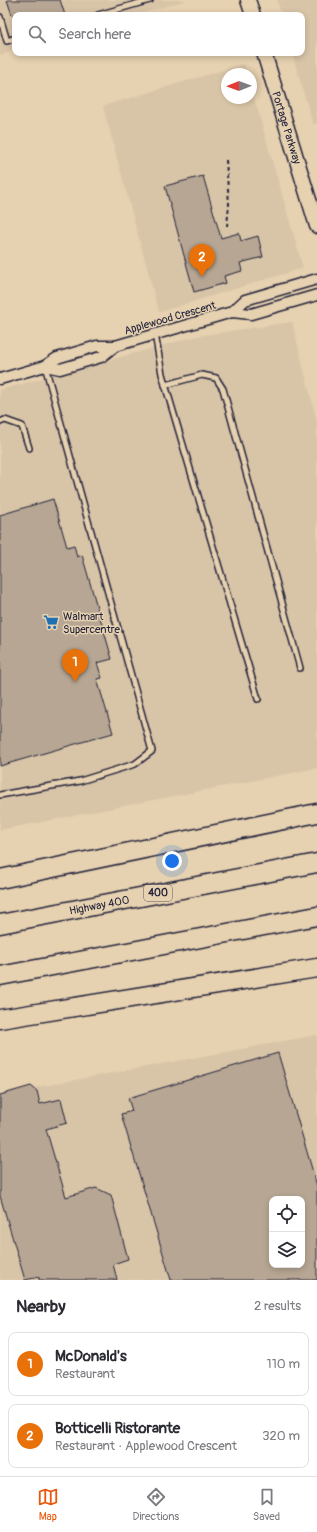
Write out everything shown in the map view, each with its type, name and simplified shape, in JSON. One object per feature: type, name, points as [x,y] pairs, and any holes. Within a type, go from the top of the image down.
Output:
[{"type":"highway","points":[[0,879],[317,813]]},
{"type":"highway","name":"Highway 400","points":[[0,924],[317,863]]},
{"type":"highway","points":[[0,976],[317,916]]},
{"type":"highway","points":[[0,1019],[317,968]]},
{"type":"street","points":[[248,0],[252,12]]},
{"type":"street","name":"Portage Parkway","points":[[265,56],[317,226]]},
{"type":"street","name":"Applewood Crescent","points":[[232,312],[245,300],[317,279]]},
{"type":"street","name":"Applewood Crescent","points":[[0,379],[45,366],[57,358],[97,346],[115,346],[232,312],[251,314],[317,295]]},
{"type":"lane","points":[[108,12],[150,0]]},
{"type":"lane","points":[[0,17],[7,40],[12,39]]},
{"type":"lane","points":[[155,334],[165,385],[258,699]]},
{"type":"lane","points":[[0,795],[80,781],[135,764],[152,751],[45,366]]},
{"type":"lane","points":[[165,385],[202,375],[216,378],[223,389],[300,668]]},
{"type":"lane","points":[[0,422],[5,420],[22,426],[29,448]]},
{"type":"path","points":[[226,160],[229,204],[227,226]]},
{"type":"shaded area","points":[[0,0],[187,0],[146,12],[12,12],[12,52],[0,55]]},
{"type":"shaded area","points":[[277,0],[317,0],[317,123],[313,124],[293,56],[305,56],[305,12],[280,12]]},
{"type":"shaded area","points":[[244,64],[245,68],[231,68]]},
{"type":"shaded area","points":[[221,71],[221,104],[256,104],[303,268],[159,312],[103,106]]},
{"type":"shaded area","points":[[292,322],[317,422],[317,768],[0,830],[0,390],[198,336]]},
{"type":"shaded area","points":[[317,1035],[317,1280],[0,1280],[0,1094]]},
{"type":"building","points":[[7,0],[60,0],[64,12],[12,12],[12,15]]},
{"type":"building","points":[[203,176],[221,238],[239,233],[241,241],[258,236],[263,257],[240,263],[242,271],[224,276],[226,283],[194,292],[165,186]]},
{"type":"building","name":"Walmart Supercentre","points":[[53,499],[67,547],[74,545],[77,557],[82,555],[112,659],[97,663],[102,678],[97,679],[113,733],[0,766],[0,515]]},
{"type":"building","points":[[278,1053],[317,1186],[317,1280],[171,1280],[121,1114],[132,1111],[128,1098]]},
{"type":"building","points":[[31,1086],[37,1091],[40,1104],[61,1099],[67,1123],[46,1129],[66,1197],[96,1188],[111,1195],[128,1259],[113,1264],[117,1280],[39,1280],[39,1277],[25,1280],[0,1196],[0,1095]]},
{"type":"place","name":"Botticelli Ristorante","points":[[202,277]]},
{"type":"place","name":"Walmart Supercentre","points":[[51,622]]},
{"type":"place","name":"McDonald's","points":[[75,682]]}]
